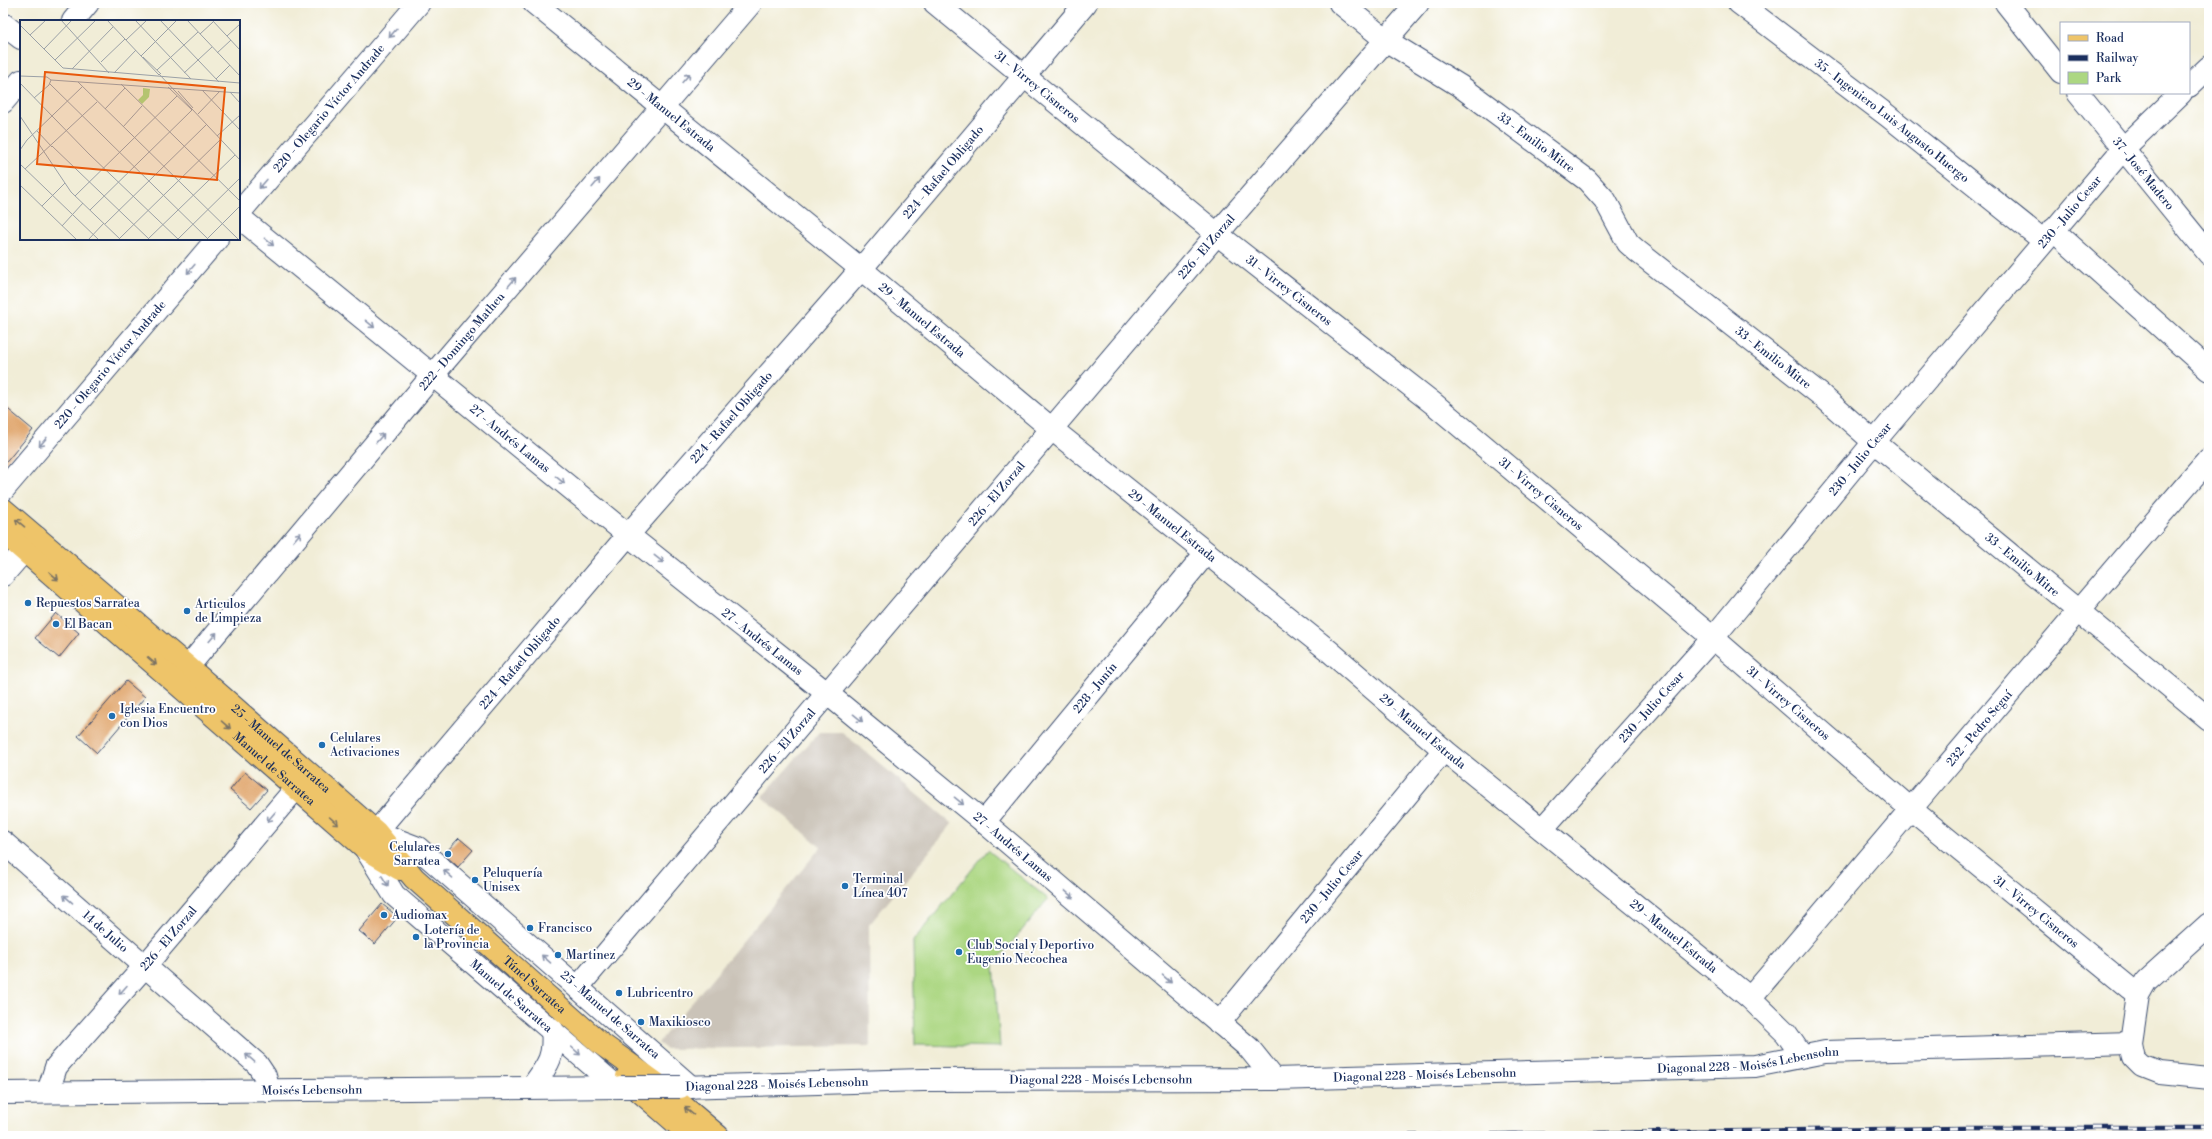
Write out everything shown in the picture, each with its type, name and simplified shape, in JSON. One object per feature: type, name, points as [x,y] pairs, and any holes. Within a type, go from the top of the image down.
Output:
[{"type":"main road","points":[[3,509],[30,544]]},
{"type":"main road","name":"Manuel de Sarratea","points":[[3,532],[30,544],[182,674],[297,787],[370,840],[414,878]]},
{"type":"main road","name":"25 - Manuel de Sarratea","points":[[182,674],[370,840]]},
{"type":"main road","name":"Túnel Sarratea","points":[[414,878],[600,1043],[657,1084],[718,1136]]},
{"type":"main road","name":"Túnel Sarratea","points":[[600,1043],[638,1090],[691,1136]]},
{"type":"street","points":[[74,20],[88,3]]},
{"type":"street","name":"220 - Olegario Víctor Andrade","points":[[240,212],[419,3]]},
{"type":"street","name":"29 - Manuel Estrada","points":[[534,3],[661,108],[861,269],[1053,430],[1328,650],[1444,750],[1750,998],[1786,1033],[1802,1056]]},
{"type":"street","name":"222 - Domingo Matheu","points":[[182,674],[432,376],[751,3]]},
{"type":"street","name":"31 - Virrey Cisneros","points":[[935,3],[1217,234],[1434,404],[1713,638],[1912,810],[2138,995]]},
{"type":"street","name":"224 - Rafael Obligado","points":[[370,840],[628,535],[861,269],[1086,3]]},
{"type":"street","name":"33 - Emilio Mitre","points":[[1340,3],[1387,41],[1460,86],[1587,180],[1605,200],[1628,243],[1636,251],[1821,395],[1874,442],[2209,719]]},
{"type":"street","name":"226 - El Zorzal","points":[[578,987],[1053,430],[1217,234],[1387,41],[1418,3]]},
{"type":"street","name":"35 - Ingeniero Luis Augusto Huergo","points":[[1739,3],[2048,235],[2209,370]]},
{"type":"street","points":[[2006,3],[2060,71]]},
{"type":"street","points":[[3,24],[20,37]]},
{"type":"street","points":[[2190,85],[2209,67]]},
{"type":"street","points":[[3,102],[20,82]]},
{"type":"street","name":"37 - José Madero","points":[[2079,94],[2209,254]]},
{"type":"street","name":"230 - Julio Cesar","points":[[1542,829],[1713,638],[1874,442],[2048,235],[2123,149],[2181,94]]},
{"type":"street","name":"27 - Andrés Lamas","points":[[240,218],[432,376],[628,535],[828,694],[984,822],[1249,1048],[1274,1079]]},
{"type":"street","name":"220 - Olegario Víctor Andrade","points":[[3,490],[216,240]]},
{"type":"street","name":"232 - Pedro Seguí","points":[[1750,998],[1912,810],[2078,610],[2209,459]]},
{"type":"street","points":[[3,575],[30,544]]},
{"type":"street","name":"228 - Junín","points":[[984,822],[1206,553]]},
{"type":"street","name":"230 - Julio Cesar","points":[[1219,1023],[1444,750]]},
{"type":"street","name":"226 - El Zorzal","points":[[48,1092],[56,1067],[145,966],[297,787]]},
{"type":"street","name":"25 - Manuel de Sarratea","points":[[370,840],[418,848],[578,987],[685,1087]]},
{"type":"street","name":"Manuel de Sarratea","points":[[370,840],[394,895],[619,1086]]},
{"type":"street","name":"14 de Julio","points":[[3,842],[257,1064],[265,1076],[269,1091]]},
{"type":"street","points":[[2209,924],[2146,981],[2138,995],[2131,1043],[2134,1058],[2142,1066],[2160,1073],[2209,1078]]},
{"type":"street","points":[[532,1087],[550,1058],[554,1047],[552,1029]]},
{"type":"street","name":"Diagonal 228 - Moisés Lebensohn","points":[[619,1086],[685,1087],[923,1080],[1274,1079],[1755,1066],[1777,1063],[1802,1056],[1825,1052],[2131,1043]]},
{"type":"street","name":"Moisés Lebensohn","points":[[3,1093],[619,1086]]},
{"type":"shaded area","name":"Terminal Línea 407","points":[[819,732],[842,732],[952,824],[869,925],[870,1046],[666,1049],[658,1043],[821,847],[762,797]]},
{"type":"green space","name":"Club Social y Deportivo Eugenio Necochea","points":[[988,850],[1048,899],[994,964],[1000,1047],[915,1045],[913,941]]},
{"type":"building","points":[[3,405],[33,430],[3,466]]},
{"type":"building","points":[[56,613],[79,633],[59,658],[35,638]]},
{"type":"building","name":"Iglesia Encuentro con Dios","points":[[126,681],[145,697],[97,753],[78,736]]},
{"type":"building","points":[[245,772],[267,790],[251,808],[230,790]]},
{"type":"building","points":[[459,838],[473,850],[458,867],[444,854]]},
{"type":"building","points":[[382,904],[398,917],[375,944],[359,931]]},
{"type":"railway","points":[[1373,1136],[1964,1128],[2209,1128]]},
{"type":"place","name":"Repuestos Sarratea","points":[[28,603]]},
{"type":"place","name":"Articulos de Limpieza","points":[[187,611]]},
{"type":"place","name":"El Bacan","points":[[56,624]]},
{"type":"place","name":"Iglesia Encuentro con Dios","points":[[112,716]]},
{"type":"place","name":"Celulares Activaciones","points":[[322,745]]},
{"type":"place","name":"Celulares Sarratea","points":[[448,854]]},
{"type":"place","name":"Peluquería Unisex","points":[[475,880]]},
{"type":"place","name":"Terminal Línea 407","points":[[845,886]]},
{"type":"place","name":"Audiomax","points":[[384,915]]},
{"type":"place","name":"Francisco","points":[[530,928]]},
{"type":"place","name":"Lotería de la Provincia","points":[[416,937]]},
{"type":"place","name":"Club Social y Deportivo Eugenio Necochea","points":[[959,952]]},
{"type":"place","name":"Martinez","points":[[558,955]]},
{"type":"place","name":"Lubricentro","points":[[619,993]]},
{"type":"place","name":"Maxikiosco","points":[[641,1022]]}]
